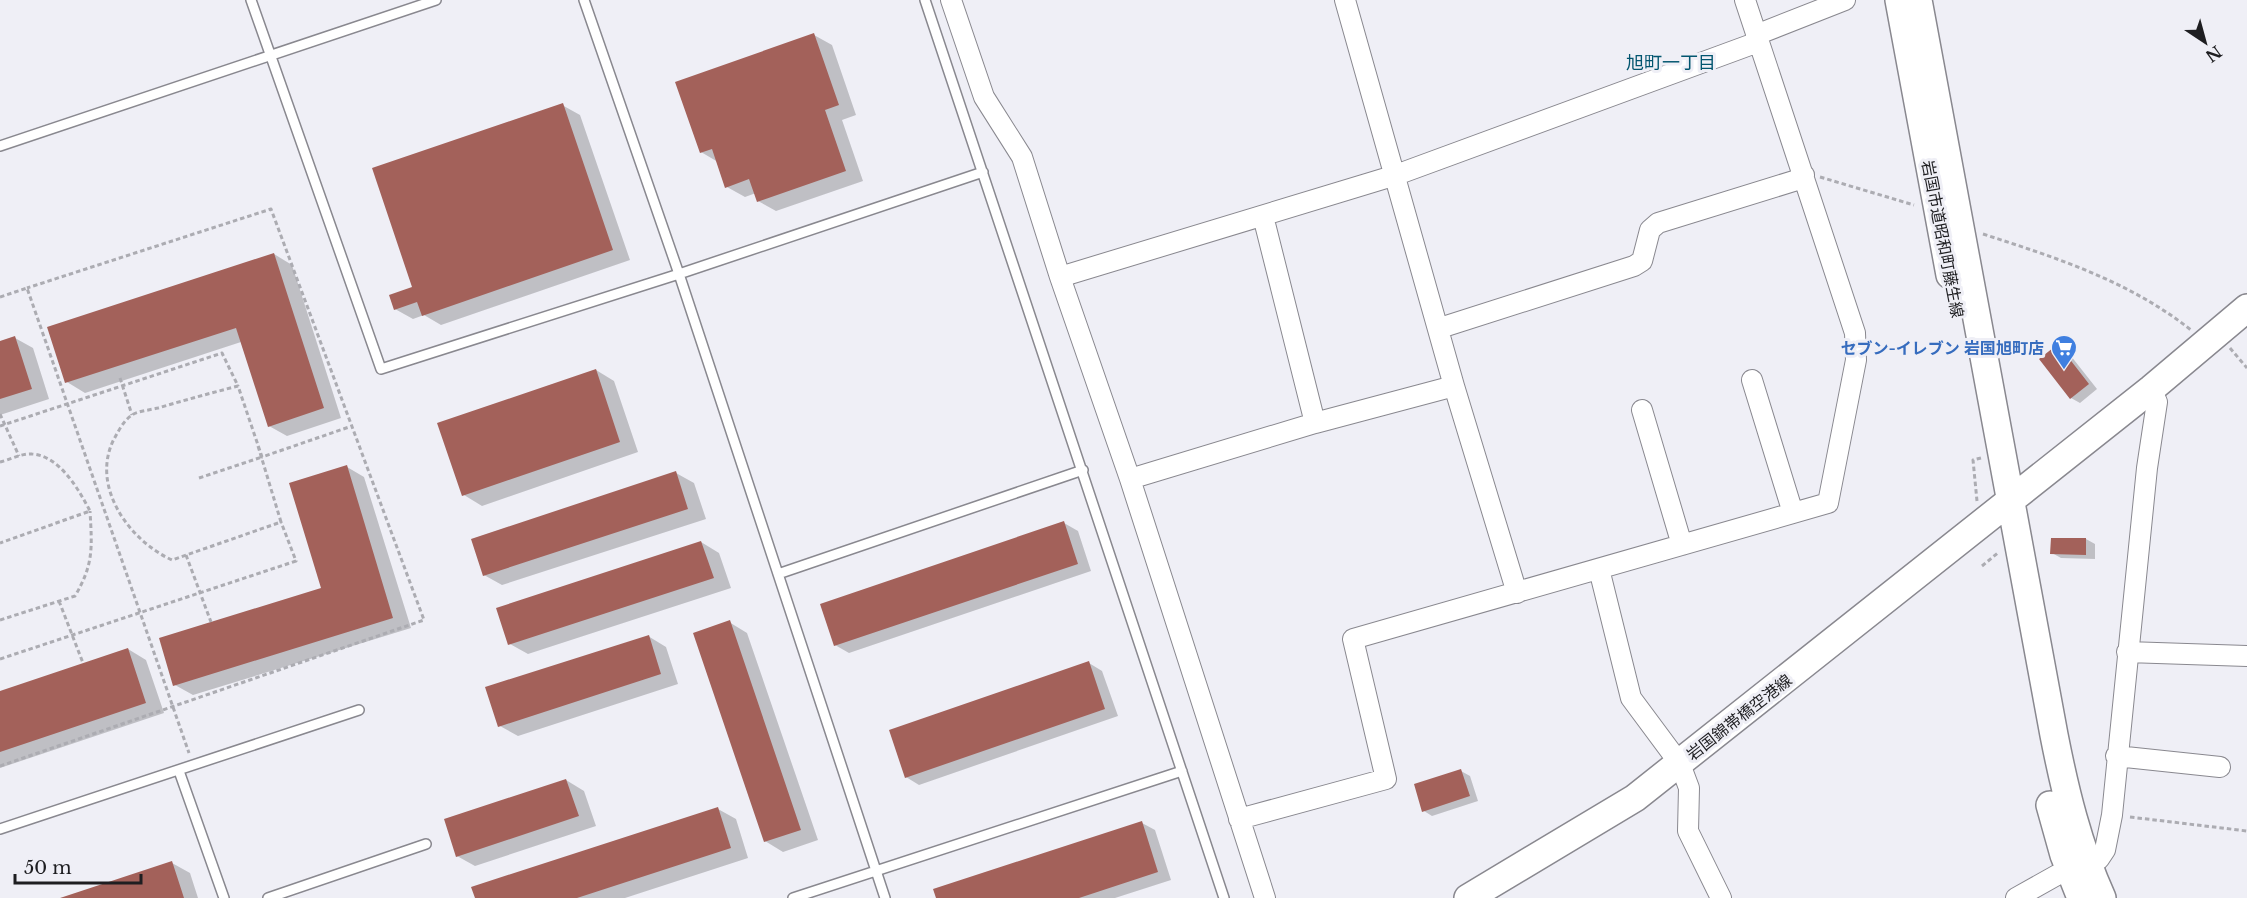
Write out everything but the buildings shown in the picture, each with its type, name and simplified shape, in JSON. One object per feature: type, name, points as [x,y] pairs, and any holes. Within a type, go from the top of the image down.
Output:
[{"type":"street","points":[[951,0],[984,97],[1022,157],[1060,277],[1130,479],[1265,898]]},
{"type":"street","points":[[1345,0],[1440,328],[1454,386],[1517,593]]},
{"type":"street","points":[[1239,819],[1386,779],[1353,639],[1828,502],[1856,360],[1855,333],[1745,0]]},
{"type":"street","points":[[1060,277],[1396,176],[1757,38],[1845,0]]},
{"type":"street","name":"岩国市道昭和町藤生線","points":[[1899,0],[1991,507]]},
{"type":"street","name":"岩国市道昭和町藤生線","points":[[1918,0],[1961,232],[1991,507]]},
{"type":"street","points":[[1440,328],[1634,266],[1642,261],[1650,230],[1658,223],[1797,180],[1803,175]]},
{"type":"street","points":[[1263,216],[1315,423]]},
{"type":"street","name":"岩国錦帯橋空港線","points":[[1468,898],[1635,798],[1680,764],[1991,507],[2151,389],[2247,308]]},
{"type":"street","points":[[1752,380],[1793,513]]},
{"type":"street","points":[[1130,479],[1315,423],[1454,386]]},
{"type":"street","points":[[2016,898],[2098,859],[2105,850],[2112,815],[2116,756],[2147,468],[2157,402],[2151,389]]},
{"type":"street","points":[[1642,410],[1682,545]]},
{"type":"street","points":[[1991,507],[2053,820],[2078,868],[2102,898]]},
{"type":"street","points":[[1599,569],[1631,698],[1680,764],[1689,788],[1688,831],[1721,898]]},
{"type":"street","points":[[2127,652],[2247,656]]},
{"type":"street","points":[[2116,756],[2220,767]]},
{"type":"street","points":[[2078,868],[2081,898]]},
{"type":"lane","points":[[251,0],[381,369],[679,274],[983,172]]},
{"type":"lane","points":[[0,146],[436,0]]},
{"type":"lane","points":[[584,0],[679,274],[885,898]]},
{"type":"lane","points":[[925,0],[1224,898]]},
{"type":"lane","points":[[778,574],[1083,470]]},
{"type":"lane","points":[[0,829],[359,710]]},
{"type":"lane","points":[[179,771],[224,898]]},
{"type":"lane","points":[[793,898],[1182,771]]},
{"type":"lane","points":[[268,898],[426,844]]},
{"type":"path","points":[[1803,175],[1824,177],[1924,208],[1936,205]]},
{"type":"path","points":[[0,297],[271,209],[424,620],[0,766]]},
{"type":"path","points":[[1961,232],[1973,231],[2094,271],[2158,305],[2190,329],[2202,346]]},
{"type":"path","points":[[27,288],[193,766]]},
{"type":"path","points":[[0,426],[222,353],[238,386],[262,457]]},
{"type":"path","points":[[120,378],[132,415]]},
{"type":"path","points":[[238,386],[132,415],[119,429],[106,463],[108,486],[115,508],[138,537],[157,553],[172,560],[281,522]]},
{"type":"path","points":[[0,414],[19,456]]},
{"type":"path","points":[[199,478],[352,426]]},
{"type":"path","points":[[0,659],[296,561],[281,522],[258,446]]},
{"type":"path","points":[[0,462],[32,454],[57,466],[69,477],[90,511],[92,559],[87,576],[75,596],[0,620]]},
{"type":"path","points":[[1972,460],[1977,502],[1991,507]]},
{"type":"path","points":[[0,543],[90,511]]},
{"type":"path","points":[[186,555],[211,622]]},
{"type":"path","points":[[59,601],[83,663]]},
{"type":"path","points":[[2112,815],[2220,830],[2247,831]]},
{"type":"place","name":"セブン-イレブン 岩国旭町店","points":[[2064,371]]},
{"type":"district","name":"旭町一丁目","points":[[1671,63]]}]
